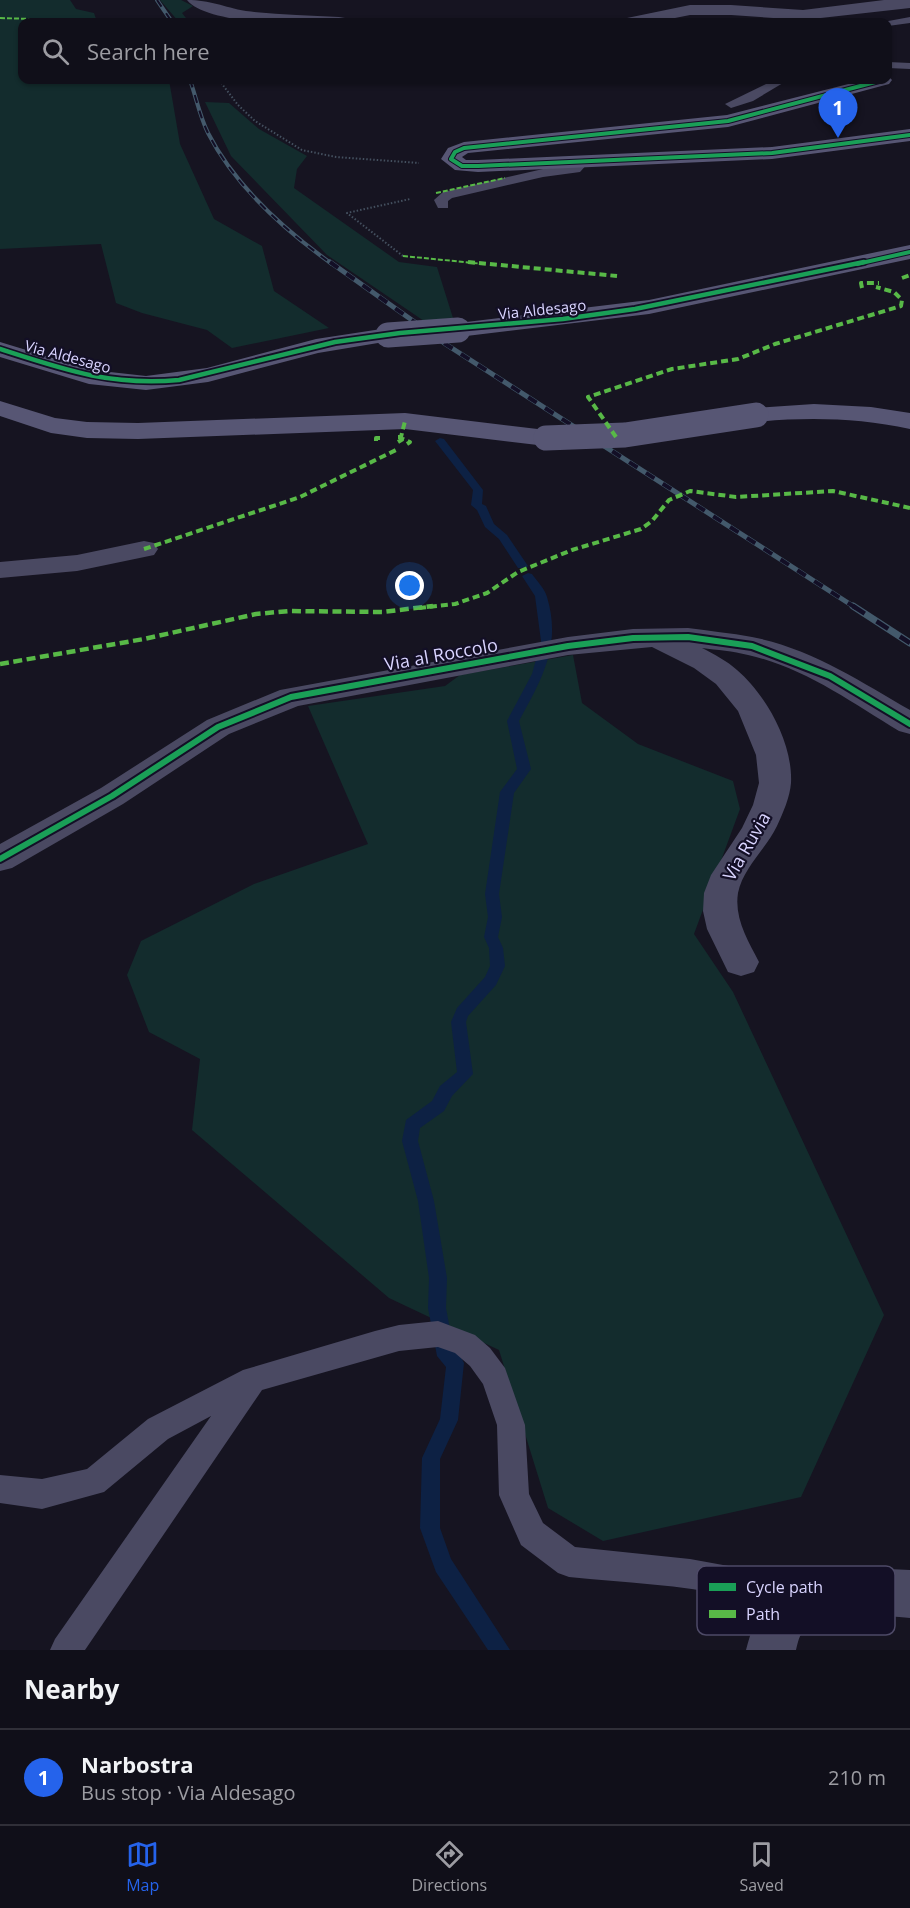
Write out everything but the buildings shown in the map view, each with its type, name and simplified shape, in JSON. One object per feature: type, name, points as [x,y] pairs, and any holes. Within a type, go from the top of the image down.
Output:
[{"type":"street","points":[[195,0],[212,8],[239,14],[289,18]]},
{"type":"street","points":[[652,18],[690,10],[731,10],[803,15],[910,3]]},
{"type":"street","points":[[892,77],[910,73]]},
{"type":"street","points":[[868,84],[728,121],[464,148],[453,154],[452,161],[462,166],[478,166],[772,153],[910,135]]},
{"type":"street","name":"Via Aldesago","points":[[0,349],[89,377],[146,383],[207,375],[316,346],[388,335],[458,330],[649,307],[910,252]]},
{"type":"street","points":[[0,408],[51,425],[87,430],[405,421],[575,440],[616,437],[756,415],[805,410],[874,413],[910,421]]},
{"type":"street","points":[[0,570],[77,563],[144,549]]},
{"type":"street","name":"Via al Roccolo","points":[[0,858],[112,796],[218,728],[291,697],[568,646],[656,637],[721,640],[752,646],[788,657],[830,676],[910,724]]},
{"type":"street","name":"Via Ruvia","points":[[656,637],[726,677],[747,699],[770,745],[775,783],[769,805],[758,829],[725,880],[720,894],[720,910],[724,927],[741,962]]},
{"type":"street","points":[[895,1593],[910,1594]]},
{"type":"street","points":[[771,1650],[776,1635]]},
{"type":"lane","points":[[892,22],[910,20]]},
{"type":"lane","points":[[892,65],[910,66]]},
{"type":"lane","points":[[731,104],[749,98],[775,84]]},
{"type":"lane","points":[[443,205],[441,200],[448,195],[543,173],[575,169],[584,161]]},
{"type":"lane","points":[[0,1489],[42,1494],[94,1482],[158,1429],[253,1379],[399,1338],[438,1334],[465,1344],[480,1357],[495,1377],[511,1425],[514,1495],[532,1534],[569,1562],[697,1575]]},
{"type":"lane","points":[[66,1650],[253,1379]]},
{"type":"path","points":[[222,84],[238,105],[255,121],[302,150],[336,157],[411,164],[452,161]]},
{"type":"path","points":[[403,256],[347,213],[414,198]]},
{"type":"green space","points":[[0,0],[70,0],[76,9],[94,13],[96,18],[18,18],[18,84],[170,84],[180,144],[214,219],[262,246],[274,291],[329,328],[232,348],[207,330],[142,313],[116,303],[101,244],[0,249]]},
{"type":"green space","points":[[160,0],[181,0],[193,6],[182,13],[186,18],[176,18]]},
{"type":"green space","points":[[205,102],[229,103],[259,129],[307,156],[297,169],[294,188],[399,262],[437,267],[453,318],[424,321],[327,255],[231,156]]},
{"type":"green space","points":[[573,655],[582,703],[638,744],[733,781],[740,809],[694,934],[733,992],[884,1315],[801,1497],[603,1541],[548,1508],[499,1350],[389,1298],[192,1130],[200,1059],[149,1032],[127,975],[141,941],[254,884],[368,844],[308,706],[445,686],[460,675]]},
{"type":"waterway","points":[[440,441],[478,490],[476,505],[482,508],[489,525],[503,537],[522,566]]},
{"type":"waterway","points":[[500,1650],[443,1565],[430,1528],[431,1458],[449,1420],[455,1363],[446,1356],[437,1308],[438,1278],[426,1201],[410,1141],[412,1125],[438,1106],[446,1091],[465,1074],[459,1022],[463,1012],[491,981],[498,966],[496,948],[491,937],[495,917],[492,894],[507,792],[524,769],[513,721],[538,674],[547,641],[541,596],[528,576]]},
{"type":"railway","points":[[157,0],[169,18]]},
{"type":"railway","points":[[191,84],[208,133],[246,189],[278,221],[332,264]]},
{"type":"railway","points":[[330,262],[447,345],[856,608]]},
{"type":"railway","points":[[853,606],[910,643]]},
{"type":"marked path","points":[[0,18],[18,19]]},
{"type":"marked path","points":[[436,193],[505,178]]},
{"type":"marked path","points":[[403,256],[617,276]]},
{"type":"marked path","points":[[902,278],[910,275]]},
{"type":"marked path","points":[[862,288],[861,283],[879,283]]},
{"type":"marked path","points":[[616,437],[588,397],[672,369],[738,359],[775,344],[901,306],[902,300],[897,294],[876,287]]},
{"type":"marked path","points":[[398,437],[401,437],[405,421]]},
{"type":"marked path","points":[[376,441],[376,438],[381,438]]},
{"type":"marked path","points":[[398,442],[403,439],[410,442],[407,444]]},
{"type":"marked path","points":[[144,549],[300,497],[398,449]]},
{"type":"marked path","points":[[0,664],[144,639],[256,614],[289,611],[382,612],[455,604],[487,593],[518,572],[572,550],[641,529],[652,521],[669,500],[690,491],[736,497],[833,491],[910,508]]},
{"type":"cycle path","points":[[868,84],[728,121],[464,148],[455,152],[451,159],[462,166],[478,166],[772,153],[910,135]]},
{"type":"cycle path","points":[[0,349],[62,369],[110,380],[126,382],[179,380],[335,342],[400,333],[563,319],[635,309],[714,295],[910,252]]},
{"type":"cycle path","points":[[0,859],[112,796],[218,727],[291,697],[568,646],[633,638],[688,637],[752,646],[830,676],[910,724]]},
{"type":"place","name":"Narbostra","points":[[838,138]]}]
